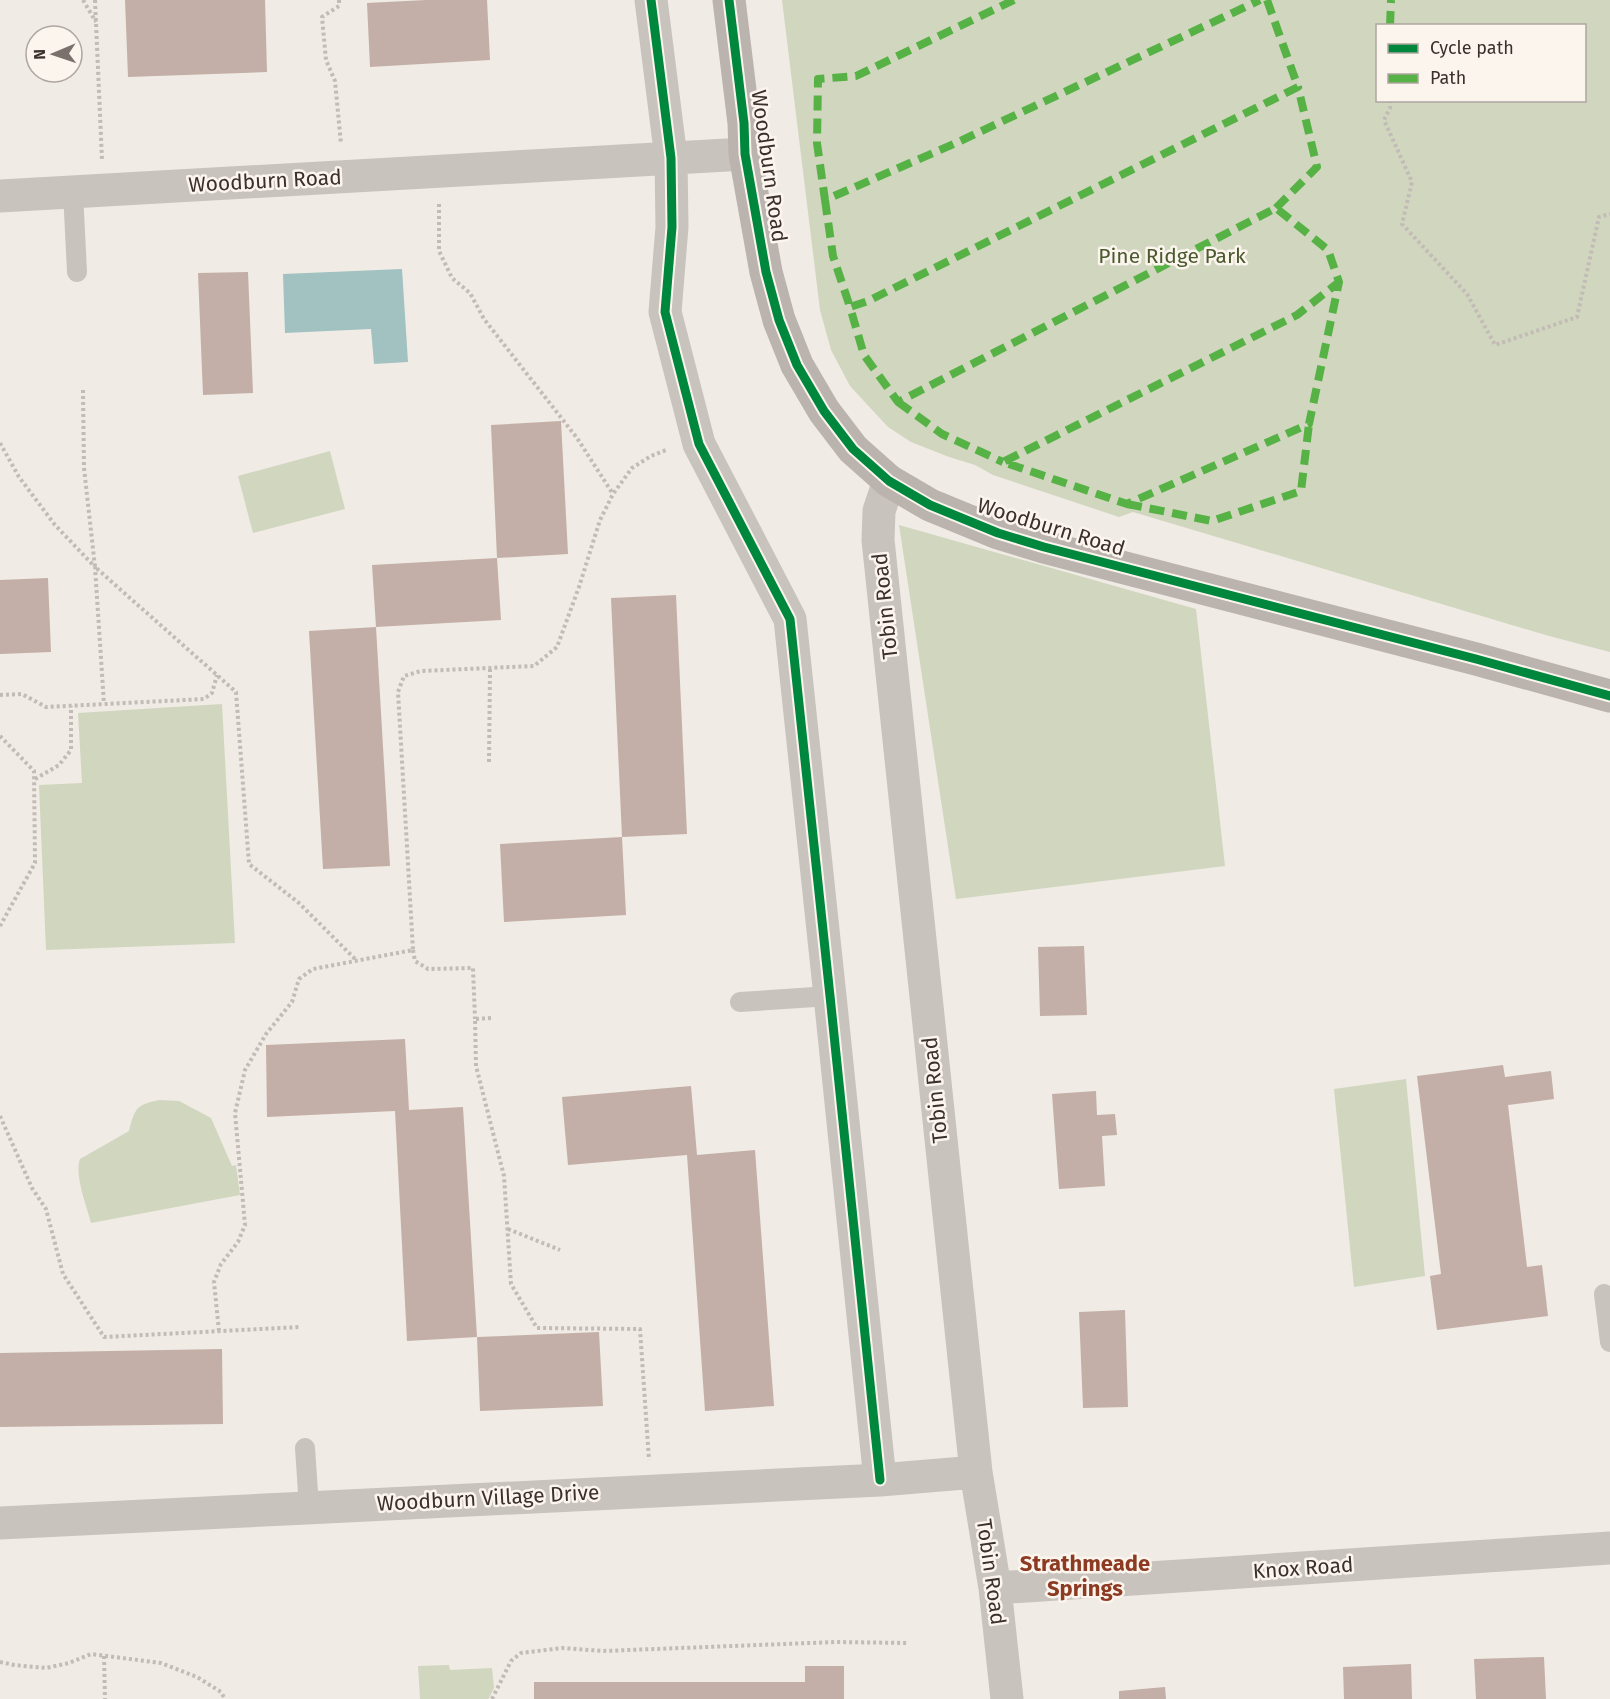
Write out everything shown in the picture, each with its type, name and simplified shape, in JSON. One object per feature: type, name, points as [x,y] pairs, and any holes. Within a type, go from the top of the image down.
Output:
[{"type":"street","points":[[651,0],[671,158],[672,227],[665,312],[699,444],[790,619],[880,1480]]},
{"type":"street","name":"Woodburn Road","points":[[729,0],[744,123],[745,154],[766,272],[779,320],[797,365],[824,411],[853,449],[890,481],[930,505],[998,533],[1610,696]]},
{"type":"street","name":"Woodburn Road","points":[[0,196],[745,154]]},
{"type":"street","name":"Tobin Road","points":[[890,481],[879,511],[878,540],[976,1472],[995,1588],[1007,1699]]},
{"type":"street","name":"Woodburn Village Drive","points":[[0,1523],[880,1480],[976,1472]]},
{"type":"street","name":"Knox Road","points":[[995,1588],[1610,1548]]},
{"type":"lane","points":[[77,272],[89,191]]},
{"type":"lane","points":[[740,1002],[830,996]]},
{"type":"lane","points":[[1604,1294],[1610,1342]]},
{"type":"lane","points":[[305,1448],[309,1507]]},
{"type":"path","points":[[83,0],[96,22]]},
{"type":"path","points":[[89,191],[95,0]]},
{"type":"path","points":[[339,0],[339,6],[322,17],[326,60],[335,81],[344,177]]},
{"type":"path","points":[[1390,102],[1390,108],[1384,120],[1412,182],[1402,224],[1467,294],[1495,345],[1577,318],[1599,217],[1610,214]]},
{"type":"path","points":[[439,171],[439,251],[452,278],[470,293],[484,319],[577,438],[613,494]]},
{"type":"path","points":[[83,390],[84,468],[95,567],[104,704]]},
{"type":"path","points":[[651,1491],[640,1329],[537,1328],[511,1284],[504,1176],[476,1066],[474,968],[428,969],[415,961],[398,692],[404,676],[421,671],[534,666],[557,647],[600,520],[613,494],[632,468],[651,456],[697,437]]},
{"type":"path","points":[[0,443],[19,477],[55,525],[95,567],[236,692],[249,864],[298,903],[356,960]]},
{"type":"path","points":[[489,762],[490,668]]},
{"type":"path","points":[[0,695],[22,694],[46,707],[204,699],[212,693],[217,675]]},
{"type":"path","points":[[34,779],[59,765],[71,750],[71,706]]},
{"type":"path","points":[[0,736],[34,771],[35,863],[0,926]]},
{"type":"path","points":[[219,1331],[214,1282],[221,1264],[238,1242],[245,1225],[235,1113],[245,1070],[267,1034],[292,1002],[299,980],[313,969],[413,950]]},
{"type":"path","points":[[475,1018],[491,1018]]},
{"type":"path","points":[[0,1116],[32,1188],[46,1209],[63,1274],[104,1337],[300,1327]]},
{"type":"path","points":[[508,1229],[560,1250]]},
{"type":"path","points":[[492,1699],[511,1661],[521,1653],[562,1648],[603,1651],[836,1642],[909,1643]]},
{"type":"path","points":[[0,1662],[46,1668],[69,1663],[90,1654],[161,1663],[197,1677],[221,1692],[225,1699]]},
{"type":"path","points":[[104,1656],[105,1699]]},
{"type":"green space","name":"Pine Ridge Park","points":[[782,0],[1610,0],[1610,652],[1549,636],[1133,512],[1119,517],[993,475],[975,465],[911,442],[888,427],[850,386],[831,350],[820,310]]},
{"type":"green space","points":[[330,451],[345,509],[253,533],[238,476]]},
{"type":"green space","points":[[899,525],[1196,609],[1225,866],[956,899]]},
{"type":"green space","points":[[222,704],[235,943],[46,950],[39,785],[82,783],[78,713]]},
{"type":"green space","points":[[1406,1079],[1425,1276],[1354,1287],[1334,1089]]},
{"type":"green space","points":[[159,1100],[179,1101],[211,1118],[232,1166],[236,1165],[240,1195],[91,1223],[80,1182],[80,1159],[129,1131],[135,1112],[145,1104]]},
{"type":"green space","points":[[449,1665],[450,1670],[492,1668],[494,1688],[489,1698],[420,1699],[418,1666]]},
{"type":"water","points":[[402,269],[408,362],[374,364],[371,329],[285,333],[283,274]]},
{"type":"building","points":[[125,0],[265,0],[267,72],[128,77]]},
{"type":"building","points":[[487,0],[490,60],[370,67],[367,3]]},
{"type":"building","points":[[248,272],[253,393],[203,395],[198,273]]},
{"type":"building","points":[[561,421],[568,554],[497,558],[491,425]]},
{"type":"building","points":[[497,558],[501,620],[376,627],[372,565]]},
{"type":"building","points":[[48,578],[51,652],[0,654],[0,580]]},
{"type":"building","points":[[676,595],[687,834],[622,837],[611,598]]},
{"type":"building","points":[[376,627],[390,866],[323,869],[309,631]]},
{"type":"building","points":[[622,837],[626,915],[504,922],[500,844]]},
{"type":"building","points":[[1084,946],[1087,1015],[1040,1016],[1038,947]]},
{"type":"building","points":[[405,1039],[409,1110],[463,1107],[477,1337],[407,1341],[395,1111],[267,1117],[266,1045]]},
{"type":"building","points":[[1503,1065],[1505,1077],[1551,1071],[1554,1099],[1508,1105],[1527,1267],[1542,1265],[1548,1316],[1437,1330],[1430,1276],[1441,1274],[1417,1076]]},
{"type":"building","points":[[691,1086],[697,1155],[755,1150],[774,1406],[705,1411],[687,1155],[568,1165],[562,1097]]},
{"type":"building","points":[[1096,1091],[1097,1115],[1115,1114],[1117,1135],[1102,1136],[1105,1186],[1059,1189],[1052,1094]]},
{"type":"building","points":[[1125,1310],[1128,1407],[1083,1408],[1079,1312]]},
{"type":"building","points":[[599,1332],[603,1406],[480,1411],[477,1337]]},
{"type":"building","points":[[222,1349],[223,1424],[0,1427],[0,1353]]},
{"type":"building","points":[[1544,1657],[1546,1699],[1476,1699],[1474,1659]]},
{"type":"building","points":[[1411,1664],[1412,1699],[1344,1699],[1343,1667]]},
{"type":"building","points":[[805,1666],[844,1666],[844,1699],[534,1699],[534,1682],[805,1682]]},
{"type":"building","points":[[1165,1687],[1166,1699],[1119,1699],[1119,1691]]},
{"type":"marked path","points":[[1014,0],[856,76],[818,79],[817,143],[825,200],[956,143],[1260,0]]},
{"type":"marked path","points":[[1267,0],[1298,87],[868,301],[850,307],[864,355],[898,402],[1276,208],[1328,250],[1339,282],[1309,424],[1127,504],[1003,462],[1297,315],[1339,282]]},
{"type":"marked path","points":[[1390,24],[1391,0]]},
{"type":"marked path","points":[[1276,208],[1317,167],[1298,87]]},
{"type":"marked path","points":[[825,200],[833,256],[850,307]]},
{"type":"marked path","points":[[898,402],[942,434],[1003,462]]},
{"type":"marked path","points":[[1127,504],[1212,521],[1301,491],[1309,424]]},
{"type":"cycle path","points":[[651,0],[671,158],[672,227],[665,312],[699,444],[790,619],[880,1480]]},
{"type":"cycle path","points":[[729,0],[744,123],[745,154],[766,272],[779,320],[797,365],[824,411],[853,449],[889,481],[930,505],[998,533],[1044,547],[1610,696]]},
{"type":"district","name":"Strathmeade Springs","points":[[1085,1576]]}]
